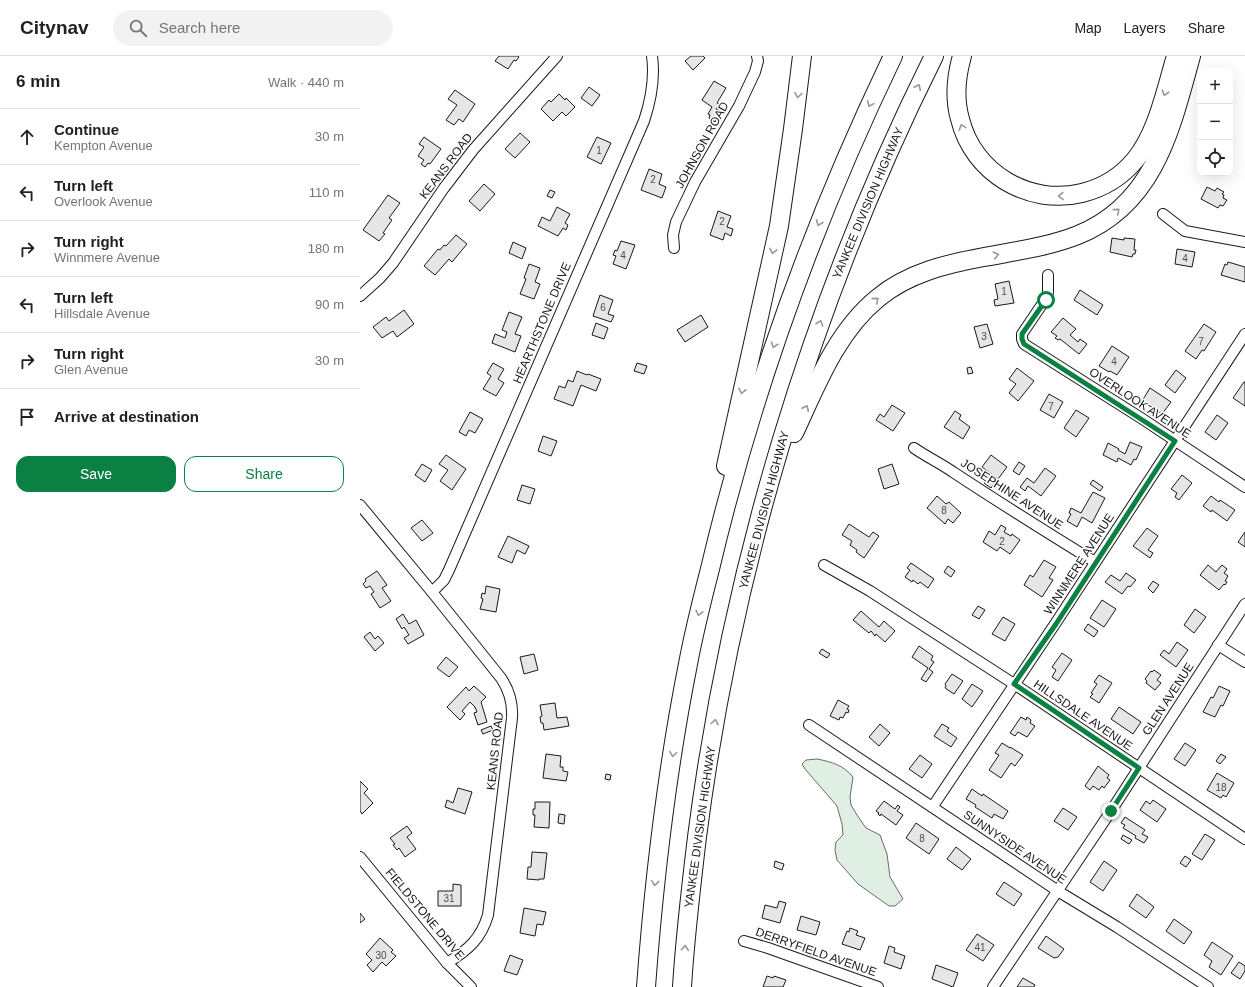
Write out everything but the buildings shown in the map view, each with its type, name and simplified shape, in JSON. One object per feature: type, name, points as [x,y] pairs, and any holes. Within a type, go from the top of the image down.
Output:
[{"type":"highway","points":[[708,575],[729,449],[778,226],[792,136],[802,56]]},
{"type":"highway","points":[[883,77],[890,56]]},
{"type":"highway","points":[[646,987],[656,871],[675,740],[688,663],[724,512],[752,414],[803,264],[834,187],[893,56]]},
{"type":"highway","name":"YANKEE DIVISION HIGHWAY","points":[[682,987],[688,910],[707,767],[732,632],[766,494],[806,364],[854,233],[902,121],[934,56]]},
{"type":"highway","points":[[962,56],[956,86],[957,108],[963,130],[976,155],[992,171],[1019,188],[1044,195],[1060,196],[1081,193],[1102,186],[1121,174],[1135,161],[1145,146],[1153,128],[1176,56]]},
{"type":"highway","points":[[766,494],[828,361],[844,336],[866,308],[891,288],[917,275],[956,263],[1030,248],[1069,238],[1086,232],[1111,216],[1139,189],[1159,157],[1191,56]]},
{"type":"street","name":"KEANS ROAD","points":[[360,296],[377,281],[393,263],[444,188],[473,150],[557,56]]},
{"type":"street","name":"HEARTHSTONE DRIVE","points":[[432,592],[444,580],[449,570],[644,121],[652,94],[652,56]]},
{"type":"street","name":"JOHNSON ROAD","points":[[674,248],[673,234],[676,222],[695,182],[739,106],[755,72],[758,61],[757,56]]},
{"type":"street","points":[[1163,214],[1185,231],[1245,242]]},
{"type":"street","name":"OVERLOOK AVENUE","points":[[1048,275],[1048,292],[1046,300],[1023,333],[1022,339],[1025,344],[1245,487]]},
{"type":"street","name":"WINNMERE AVENUE","points":[[933,806],[1243,341]]},
{"type":"street","name":"JOSEPHINE AVENUE","points":[[914,448],[1095,562]]},
{"type":"street","name":"KEANS ROAD","points":[[360,505],[432,592],[504,683],[510,697],[513,712],[488,915],[484,928],[477,940],[467,950],[447,963]]},
{"type":"street","name":"HILLSDALE AVENUE","points":[[824,565],[870,591],[1014,684],[1245,839]]},
{"type":"street","name":"GLEN AVENUE","points":[[993,987],[1139,768],[1245,604]]},
{"type":"street","points":[[1218,645],[1245,662]]},
{"type":"street","name":"SUNNYSIDE AVENUE","points":[[809,725],[933,806],[1057,891],[1208,987]]},
{"type":"street","name":"FIELDSTONE DRIVE","points":[[360,856],[447,963],[471,987]]},
{"type":"street","name":"DERRYFIELD AVENUE","points":[[744,941],[878,987]]},
{"type":"green space","points":[[817,759],[828,761],[837,765],[853,777],[850,797],[851,805],[866,828],[880,835],[887,854],[890,877],[903,899],[895,906],[889,906],[858,884],[837,860],[835,850],[836,842],[843,835],[842,824],[837,806],[802,764],[806,760]]},
{"type":"route","points":[[1046,300],[1022,334],[1022,341],[1024,344],[1175,441],[1056,624],[1014,684],[1139,768],[1111,811]]}]
